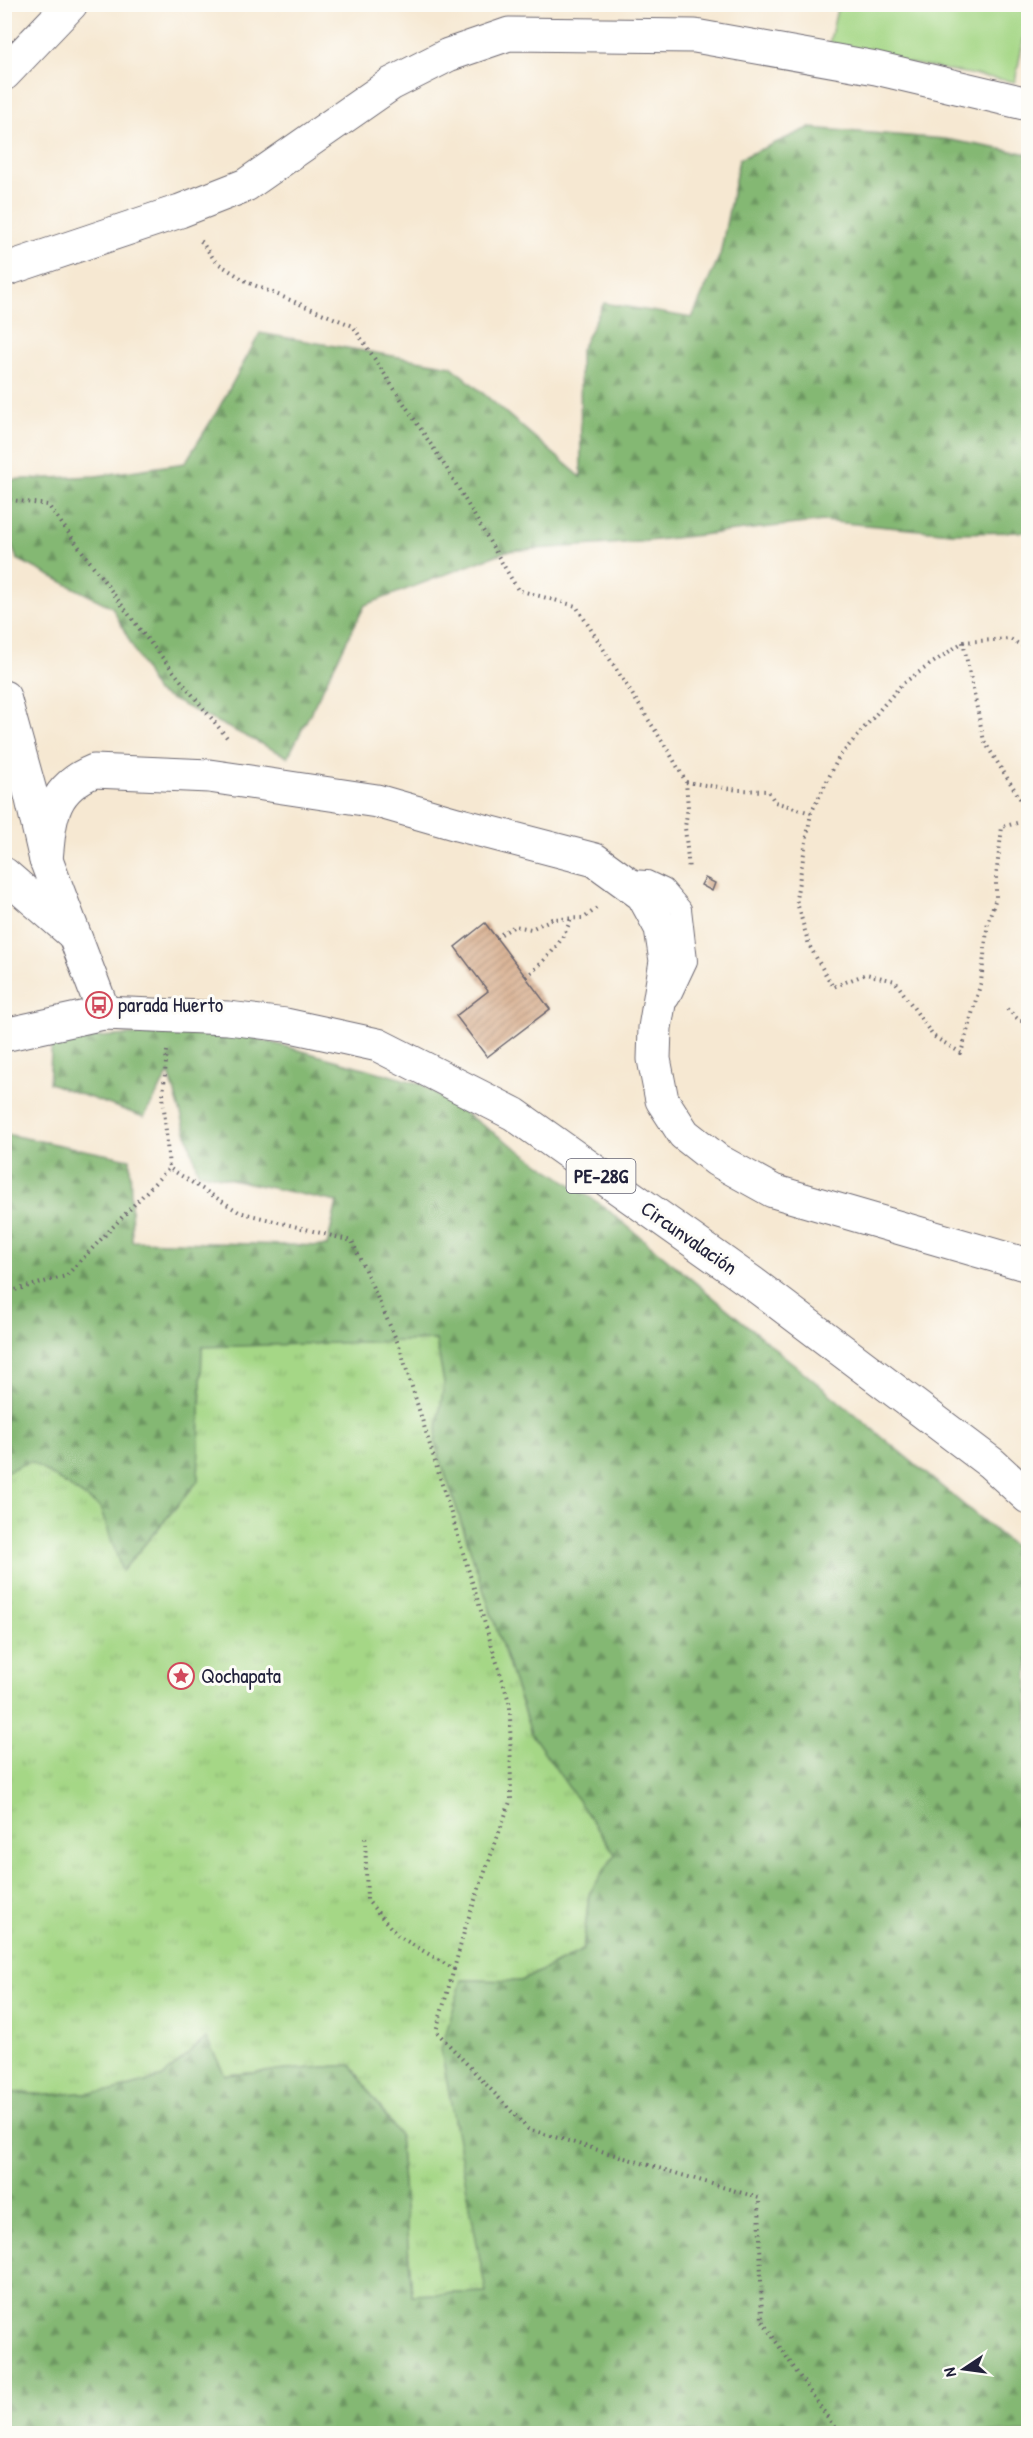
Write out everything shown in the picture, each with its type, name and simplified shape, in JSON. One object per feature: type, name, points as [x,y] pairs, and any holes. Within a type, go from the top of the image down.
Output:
[{"type":"main road","points":[[4,74],[71,4]]},
{"type":"main road","points":[[4,270],[180,211],[246,185],[391,84],[448,55],[509,34],[695,36],[876,68],[1029,104]]},
{"type":"main road","points":[[4,697],[46,860],[104,1013]]},
{"type":"main road","points":[[46,860],[50,814],[66,790],[78,778],[94,771],[209,776],[377,801],[595,860],[643,895],[661,928],[666,961],[655,1028],[654,1059],[662,1100],[684,1134],[717,1160],[774,1191],[1029,1265]]},
{"type":"main road","points":[[4,874],[74,935]]},
{"type":"main road","name":"Circunvalación","points":[[104,1013],[186,1016],[286,1025],[378,1045],[514,1114],[751,1282],[991,1462],[1029,1497]]},
{"type":"main road","name":"PE-28G","points":[[4,1035],[104,1013]]},
{"type":"path","points":[[180,211],[216,262],[249,283],[352,326],[447,468],[518,590],[576,606],[686,782],[688,807],[685,827],[690,881]]},
{"type":"path","points":[[4,499],[48,505],[144,635],[244,759],[244,782]]},
{"type":"path","points":[[1029,649],[1010,639],[963,642],[902,684],[839,757],[811,813],[796,898],[809,945],[833,987],[866,974],[895,981],[933,1036],[960,1053],[981,982],[988,921],[996,898],[1002,827],[1029,820]]},
{"type":"path","points":[[963,642],[984,741],[1029,811]]},
{"type":"path","points":[[686,782],[738,790],[768,791],[775,802],[811,813]]},
{"type":"path","points":[[1022,934],[1029,907]]},
{"type":"path","points":[[526,977],[544,962],[567,932],[571,918]]},
{"type":"path","points":[[496,938],[515,927],[531,929],[552,919],[584,918]]},
{"type":"path","points":[[1008,1009],[1020,1021],[1029,1021]]},
{"type":"path","points":[[4,1293],[66,1276],[169,1168],[163,1096],[168,1045],[186,1016]]},
{"type":"path","points":[[169,1168],[239,1212],[352,1241],[400,1348],[510,1705],[511,1798],[466,1925],[436,2031],[528,2129],[759,2198],[762,2321],[839,2433]]},
{"type":"path","points":[[365,1834],[367,1900],[398,1936],[454,1969]]},
{"type":"green space","points":[[838,5],[1028,5],[1028,17],[1015,82],[828,49]]},
{"type":"green space","points":[[809,128],[945,139],[1028,154],[1028,532],[952,533],[823,521],[639,542],[507,551],[365,605],[288,757],[156,692],[112,607],[17,559],[5,528],[5,480],[96,476],[185,463],[216,413],[260,333],[451,366],[581,477],[580,351],[604,303],[692,318],[720,255],[739,159]]},
{"type":"green space","points":[[223,1029],[421,1084],[603,1206],[1028,1558],[1028,2433],[5,2433],[4,2092],[48,2095],[113,2091],[163,2077],[206,2038],[225,2075],[351,2065],[399,2135],[412,2295],[486,2292],[441,2050],[462,1980],[521,1981],[583,1950],[589,1894],[615,1854],[531,1733],[435,1443],[444,1383],[436,1340],[202,1347],[198,1481],[122,1571],[100,1507],[30,1461],[5,1472],[5,1134],[130,1159],[132,1241],[327,1246],[337,1202],[198,1172],[169,1073],[144,1117],[49,1083],[52,1040]]},
{"type":"green space","points":[[436,1340],[444,1383],[435,1443],[531,1733],[616,1854],[589,1894],[583,1950],[521,1981],[463,1980],[442,2050],[487,2292],[412,2295],[399,2135],[351,2065],[225,2075],[206,2038],[163,2077],[113,2091],[48,2095],[5,2092],[4,1472],[30,1460],[100,1507],[123,1570],[198,1481],[202,1346]]},
{"type":"building","points":[[705,878],[715,883],[712,891],[701,885]]},
{"type":"building","points":[[485,923],[550,1009],[487,1057],[456,1016],[488,991],[455,947]]},
{"type":"place","name":"parada Huerto","points":[[99,1005]]},
{"type":"place","name":"Qochapata","points":[[181,1676]]}]
